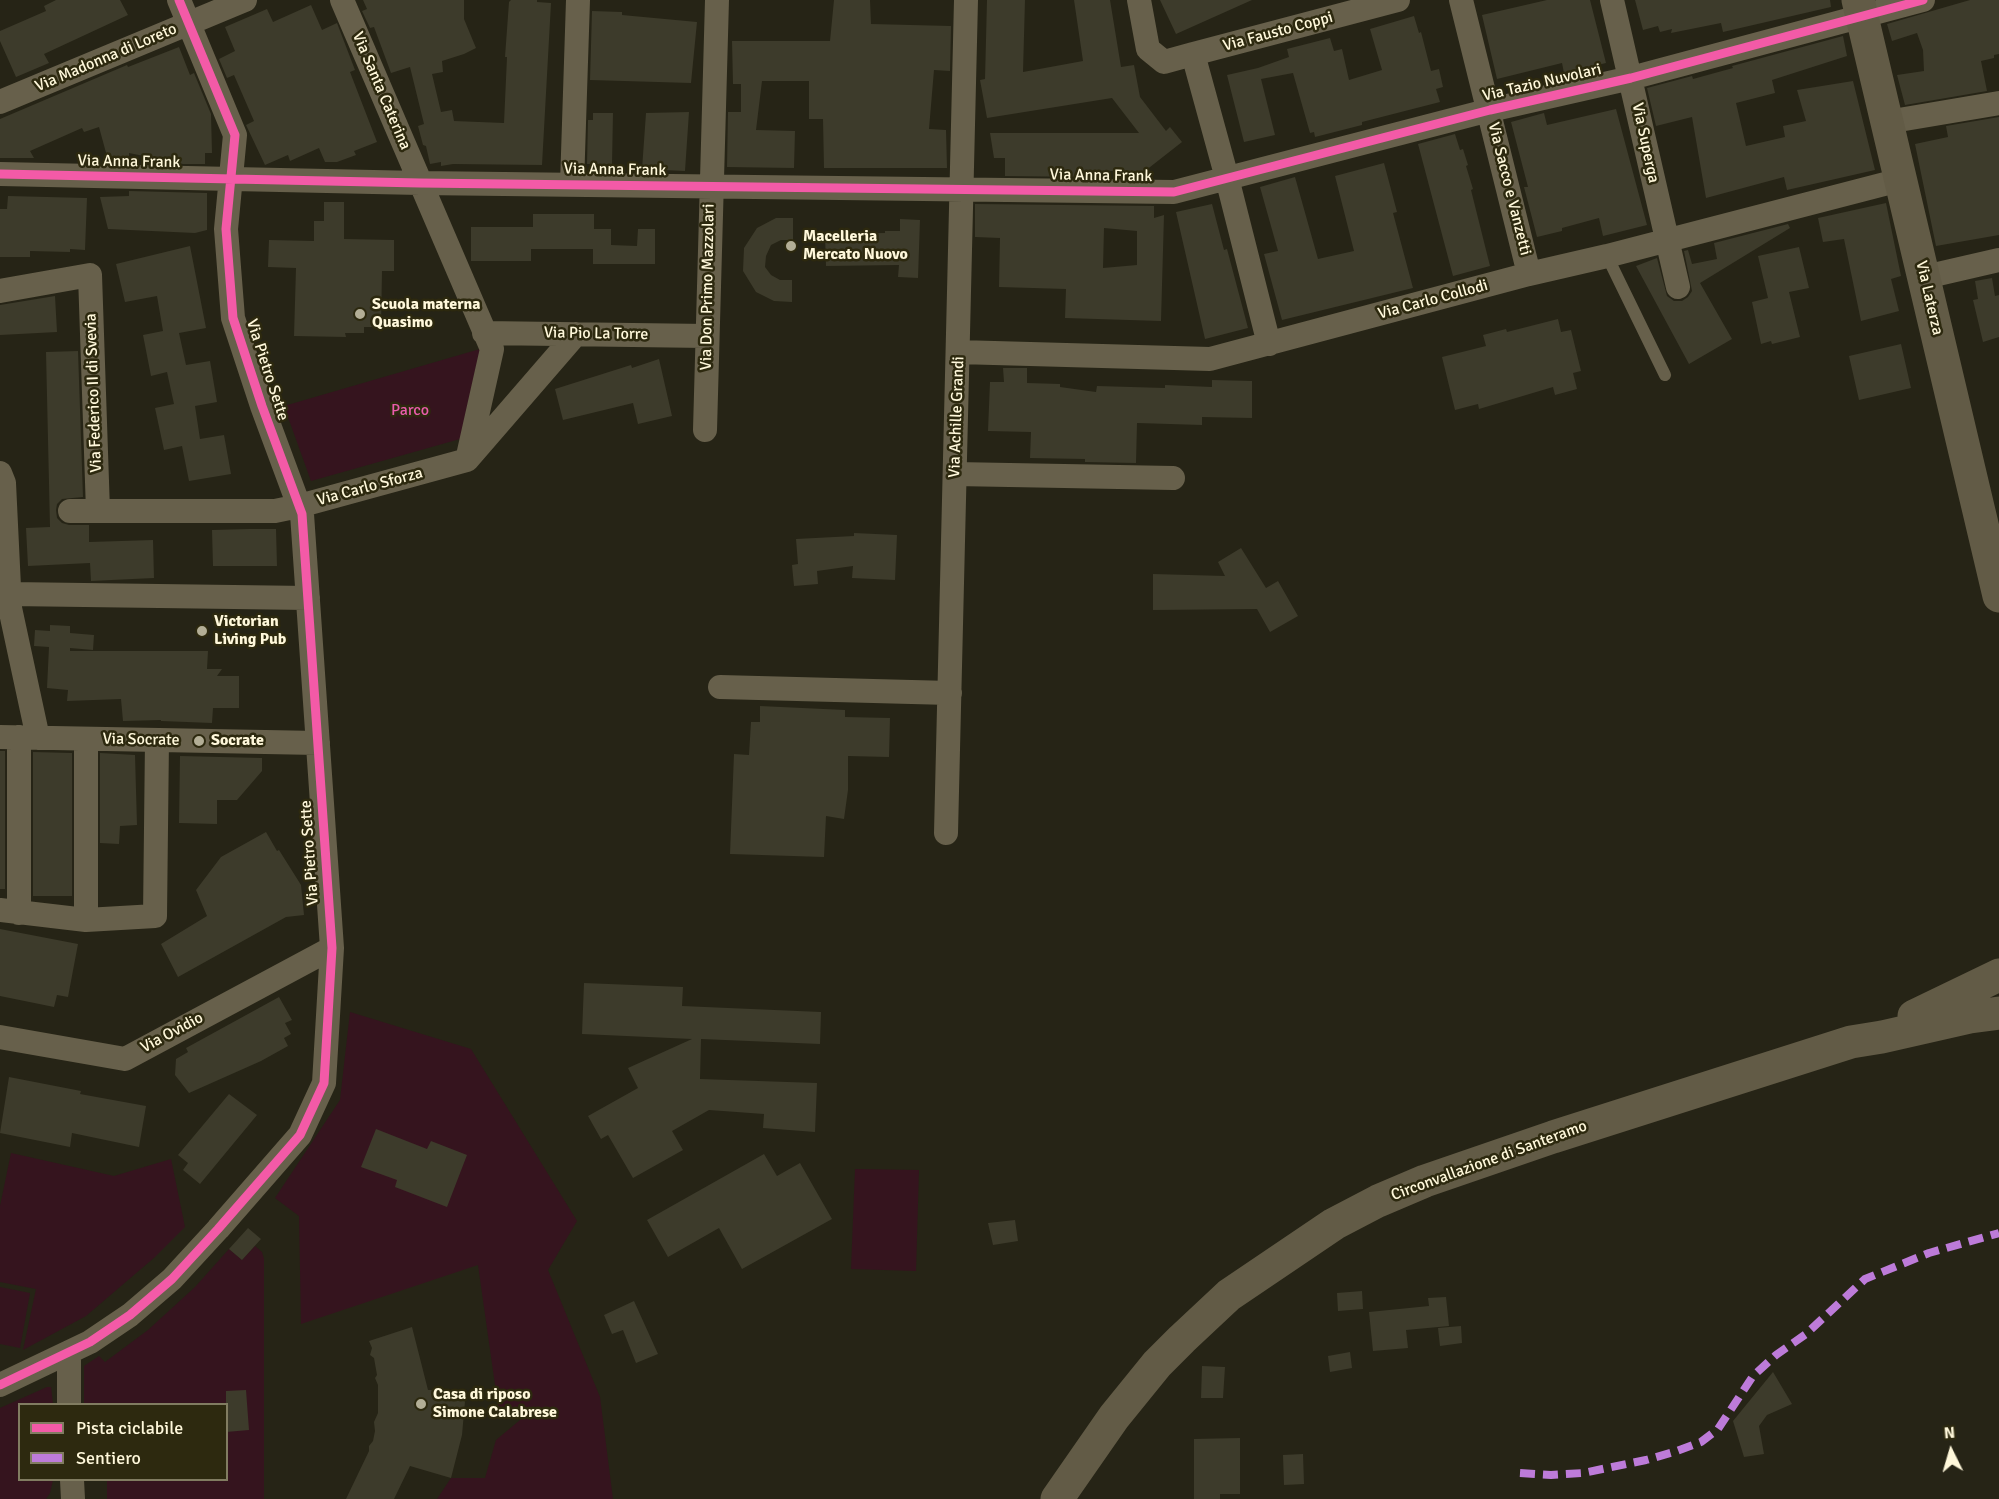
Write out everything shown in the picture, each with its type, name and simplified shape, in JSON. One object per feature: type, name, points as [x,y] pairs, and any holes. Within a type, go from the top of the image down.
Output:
[{"type":"main road","name":"Via Laterza","points":[[1861,9],[1999,596]]},
{"type":"main road","name":"Circonvallazione di Santeramo","points":[[1057,1499],[1098,1437],[1156,1364],[1229,1295],[1334,1224],[1378,1201],[1436,1178],[1553,1137],[1851,1042],[1882,1027],[1937,1006],[1999,975]]},
{"type":"main road","name":"Circonvallazione di Santeramo","points":[[1851,1042],[1999,1013]]},
{"type":"street","name":"Via Pietro Sette","points":[[0,1385],[90,1342],[130,1315],[172,1279],[300,1135],[324,1083],[332,948],[302,514],[262,406],[233,318],[226,229],[235,135],[179,0]]},
{"type":"street","name":"Via Madonna di Loreto","points":[[0,102],[245,0]]},
{"type":"street","name":"Via Santa Caterina","points":[[342,0],[492,350],[467,460]]},
{"type":"street","points":[[572,185],[578,0]]},
{"type":"street","name":"Via Don Primo Mazzolari","points":[[705,430],[717,0]]},
{"type":"street","name":"Via Achille Grandi","points":[[946,833],[966,0]]},
{"type":"street","name":"Via Fausto Coppi","points":[[1139,0],[1148,49],[1164,62],[1398,0]]},
{"type":"street","name":"Via Sacco e Vanzetti","points":[[1461,0],[1529,274]]},
{"type":"street","name":"Via Superga","points":[[1612,0],[1678,287]]},
{"type":"street","name":"Via Tazio Nuvolari","points":[[1227,178],[1490,110],[1631,78],[1861,9],[1923,0]]},
{"type":"street","points":[[1193,54],[1269,344]]},
{"type":"street","points":[[1887,122],[1999,103]]},
{"type":"street","name":"Via Anna Frank","points":[[0,174],[420,183],[1174,192],[1227,178]]},
{"type":"street","name":"Via Carlo Collodi","points":[[958,352],[1210,359],[1529,274],[1900,180]]},
{"type":"street","points":[[1925,277],[1999,260]]},
{"type":"street","name":"Via Federico II di Svevia","points":[[0,291],[90,274],[98,511]]},
{"type":"street","name":"Via Pio La Torre","points":[[484,333],[707,336]]},
{"type":"street","points":[[467,460],[576,334]]},
{"type":"street","name":"Via Carlo Sforza","points":[[70,511],[275,511],[467,460]]},
{"type":"street","points":[[0,473],[4,483],[19,737],[9,911],[86,920],[155,916],[157,740]]},
{"type":"street","points":[[955,474],[1173,478]]},
{"type":"street","points":[[10,594],[308,598]]},
{"type":"street","points":[[720,687],[950,693]]},
{"type":"street","name":"Via Socrate","points":[[19,737],[318,743]]},
{"type":"street","points":[[86,739],[86,920]]},
{"type":"street","name":"Via Ovidio","points":[[0,1037],[125,1059],[332,948]]},
{"type":"street","points":[[69,1353],[69,1403]]},
{"type":"street","points":[[72,1481],[73,1499]]},
{"type":"lane","points":[[1607,256],[1665,375]]},
{"type":"green space","name":"Parco","points":[[480,349],[460,439],[311,481],[284,406]]},
{"type":"green space","points":[[350,1012],[471,1049],[577,1221],[548,1270],[600,1397],[613,1499],[437,1499],[451,1478],[485,1478],[496,1440],[526,1415],[498,1406],[478,1265],[301,1324],[299,1216],[275,1198],[340,1100]]},
{"type":"green space","points":[[11,1153],[114,1176],[171,1159],[185,1227],[155,1257],[86,1316],[23,1350],[36,1289],[0,1282],[0,1206]]},
{"type":"green space","points":[[855,1169],[919,1170],[916,1271],[851,1269]]},
{"type":"green space","points":[[255,1246],[262,1252],[264,1259],[264,1499],[107,1499],[107,1481],[228,1481],[228,1403],[84,1403],[84,1366],[99,1356],[105,1362],[148,1330],[195,1287],[229,1249],[242,1260]]},
{"type":"green space","points":[[0,1287],[30,1293],[20,1348],[0,1344]]},
{"type":"green space","points":[[51,1387],[53,1403],[18,1403],[18,1481],[53,1481],[46,1499],[0,1499],[0,1408]]},
{"type":"building","points":[[56,0],[120,0],[128,15],[44,54],[49,63],[16,77],[0,41],[0,31],[46,11],[44,6]]},
{"type":"building","points":[[363,0],[464,0],[464,19],[476,48],[442,61],[443,72],[432,74],[441,112],[452,110],[454,121],[504,123],[509,2],[511,0],[537,0],[537,2],[551,3],[542,165],[453,164],[441,166],[441,162],[430,164],[418,126],[424,124],[410,67],[391,73],[374,27],[370,28],[362,11],[367,9]]},
{"type":"building","points":[[834,0],[870,0],[871,24],[951,26],[950,71],[934,70],[929,129],[946,130],[947,168],[824,168],[823,119],[809,119],[809,81],[762,81],[756,130],[795,131],[794,168],[727,167],[728,112],[741,112],[741,84],[733,84],[732,41],[830,41]]},
{"type":"building","points":[[987,0],[1025,0],[1023,72],[1083,61],[1074,0],[1110,0],[1121,67],[1134,65],[1140,97],[1166,131],[1170,127],[1182,142],[1145,171],[1087,171],[1087,177],[1005,176],[1005,158],[994,158],[990,133],[1139,133],[1112,98],[987,118],[980,80],[985,79]]},
{"type":"building","points":[[1160,0],[1252,0],[1176,34]]},
{"type":"building","points":[[1547,0],[1590,0],[1606,63],[1564,73],[1562,63],[1497,79],[1482,15]]},
{"type":"building","points":[[1635,0],[1830,0],[1831,7],[1723,32],[1721,23],[1671,33],[1672,29],[1660,32],[1658,26],[1643,30]]},
{"type":"building","points":[[1970,0],[1999,0],[1999,54],[1994,55],[1994,58],[1981,61],[1987,91],[1905,105],[1897,75],[1924,71],[1923,50],[1917,33],[1892,41],[1887,24]]},
{"type":"building","points":[[311,5],[322,30],[337,23],[355,70],[350,72],[377,142],[354,151],[356,155],[337,162],[325,162],[319,148],[290,161],[288,155],[265,165],[246,125],[254,121],[234,75],[227,78],[219,59],[235,51],[225,27],[267,9],[273,22]]},
{"type":"building","points":[[592,11],[622,12],[622,15],[697,22],[691,83],[590,80]]},
{"type":"building","points":[[1414,16],[1419,33],[1421,32],[1431,71],[1439,69],[1443,87],[1436,89],[1440,102],[1315,137],[1314,132],[1310,133],[1293,73],[1261,79],[1275,135],[1244,142],[1227,75],[1258,68],[1289,57],[1287,49],[1330,38],[1334,51],[1342,49],[1349,80],[1382,70],[1370,29]]},
{"type":"building","points":[[1843,36],[1847,56],[1772,80],[1775,93],[1736,103],[1746,146],[1785,137],[1783,126],[1806,121],[1797,90],[1853,81],[1875,170],[1787,190],[1784,177],[1706,198],[1692,117],[1656,126],[1647,88],[1692,76],[1693,79]]},
{"type":"building","points":[[179,47],[190,75],[194,73],[211,114],[212,153],[205,153],[205,164],[183,164],[129,153],[129,160],[108,160],[99,127],[84,132],[82,128],[30,151],[34,158],[0,158],[0,119],[127,65],[128,67]]},
{"type":"building","points":[[1616,109],[1647,225],[1603,236],[1599,218],[1537,237],[1524,187],[1528,187],[1511,122],[1544,113],[1547,125]]},
{"type":"building","points":[[689,112],[685,171],[642,169],[646,113]]},
{"type":"building","points":[[593,113],[613,113],[612,165],[587,164],[588,120],[593,120]]},
{"type":"building","points":[[1999,117],[1999,235],[1936,246],[1915,144],[1948,137],[1946,126]]},
{"type":"building","points":[[1455,134],[1468,165],[1466,166],[1473,189],[1471,190],[1490,266],[1453,276],[1418,144]]},
{"type":"building","points":[[1384,163],[1397,212],[1393,213],[1413,288],[1282,320],[1264,254],[1278,251],[1260,187],[1295,177],[1318,259],[1354,251],[1335,176]]},
{"type":"building","points":[[129,191],[207,193],[207,230],[195,233],[108,229],[100,197],[129,196]]},
{"type":"building","points":[[8,196],[87,198],[85,250],[30,251],[30,257],[0,257],[0,209],[7,209]]},
{"type":"building","points":[[324,202],[344,202],[344,239],[394,240],[394,271],[382,271],[381,327],[364,327],[364,333],[345,333],[346,337],[294,336],[296,268],[268,267],[269,240],[314,241],[314,221],[324,221]]},
{"type":"building","points":[[1886,203],[1901,276],[1891,279],[1899,311],[1861,321],[1844,239],[1823,242],[1818,218]]},
{"type":"building","points":[[975,204],[1154,206],[1154,218],[1164,215],[1161,321],[1065,318],[1066,289],[999,287],[1000,238],[975,237]],"holes":[[[1104,228],[1137,231],[1137,265],[1103,268]]]},
{"type":"building","points":[[1212,204],[1224,250],[1227,249],[1248,328],[1205,339],[1176,212]]},
{"type":"building","points":[[533,214],[594,214],[594,229],[611,229],[611,245],[637,246],[638,229],[655,229],[655,264],[593,264],[593,249],[531,249],[531,261],[471,261],[471,227],[533,227]]},
{"type":"building","points":[[776,218],[793,218],[793,240],[781,240],[771,245],[766,256],[765,267],[771,275],[780,280],[792,280],[792,302],[774,301],[756,292],[743,271],[744,248],[757,228]]},
{"type":"building","points":[[900,219],[920,220],[918,278],[898,277],[899,265],[826,266],[825,234],[900,231]]},
{"type":"building","points":[[1788,224],[1790,228],[1700,283],[1732,339],[1689,364],[1636,266],[1657,258],[1667,296],[1674,301],[1682,301],[1692,291],[1684,251],[1688,250],[1692,264],[1717,259],[1714,243]]},
{"type":"building","points":[[190,246],[206,328],[179,333],[186,365],[210,361],[217,402],[195,406],[200,439],[224,435],[231,474],[189,481],[182,446],[164,450],[155,408],[174,404],[167,372],[151,376],[143,335],[163,331],[157,296],[125,302],[116,264]]},
{"type":"building","points":[[1799,247],[1809,288],[1789,292],[1800,337],[1772,344],[1771,341],[1761,344],[1752,302],[1768,298],[1758,256]]},
{"type":"building","points":[[1992,278],[1995,296],[1999,295],[1999,337],[1983,342],[1973,300],[1978,299],[1975,281]]},
{"type":"building","points":[[55,296],[57,332],[0,335],[0,305]]},
{"type":"building","points":[[1558,319],[1561,332],[1571,330],[1581,371],[1573,373],[1577,389],[1555,395],[1553,387],[1479,409],[1478,404],[1455,410],[1442,357],[1486,346],[1483,335],[1506,329],[1507,332]]},
{"type":"building","points":[[1901,344],[1911,388],[1859,400],[1849,356]]},
{"type":"building","points":[[78,351],[83,497],[62,499],[57,504],[57,518],[69,525],[89,525],[89,542],[153,540],[154,578],[91,581],[90,563],[28,566],[26,528],[50,527],[46,352]]},
{"type":"building","points":[[659,359],[672,416],[638,424],[633,403],[563,420],[555,389],[631,365],[632,368]]},
{"type":"building","points":[[1003,368],[1027,368],[1027,383],[1060,384],[1060,387],[1096,392],[1097,386],[1212,387],[1212,380],[1252,381],[1252,418],[1202,417],[1202,425],[1137,423],[1136,463],[1030,458],[1031,432],[988,431],[990,382],[1004,382]]},
{"type":"building","points":[[276,529],[277,566],[213,566],[212,530]]},
{"type":"building","points":[[854,533],[897,535],[895,580],[852,578],[853,566],[817,571],[818,584],[794,586],[792,565],[798,564],[796,539],[854,536]]},
{"type":"building","points":[[1241,548],[1266,588],[1278,581],[1298,616],[1270,632],[1257,609],[1153,610],[1153,574],[1225,576],[1218,562]]},
{"type":"building","points":[[50,625],[70,626],[70,633],[94,635],[93,650],[70,648],[70,651],[208,651],[207,669],[222,669],[217,676],[239,676],[239,708],[213,708],[212,723],[161,720],[123,721],[121,699],[67,701],[68,690],[47,688],[49,647],[34,646],[35,630],[50,631]]},
{"type":"building","points":[[760,706],[845,710],[845,717],[890,718],[889,757],[848,756],[848,790],[844,819],[826,816],[824,857],[730,854],[734,754],[749,755],[751,722],[760,722]]},
{"type":"building","points":[[0,751],[5,751],[5,889],[0,889]]},
{"type":"building","points":[[33,752],[72,753],[72,896],[33,896]]},
{"type":"building","points":[[100,753],[135,755],[137,825],[120,826],[119,844],[100,843]]},
{"type":"building","points":[[180,756],[262,758],[262,771],[237,800],[217,800],[217,824],[179,823]]},
{"type":"building","points":[[266,832],[301,885],[304,915],[286,917],[178,977],[161,944],[207,916],[196,890],[221,857]]},
{"type":"building","points":[[0,929],[78,944],[68,997],[57,995],[54,1007],[0,996]]},
{"type":"building","points":[[584,983],[683,987],[682,1006],[821,1012],[820,1044],[701,1039],[700,1079],[817,1083],[815,1132],[763,1128],[764,1114],[709,1110],[672,1131],[683,1150],[633,1178],[608,1135],[601,1139],[588,1116],[638,1088],[628,1068],[692,1039],[582,1034]]},
{"type":"building","points":[[279,997],[292,1020],[285,1023],[291,1034],[284,1038],[288,1046],[261,1061],[189,1093],[175,1075],[176,1059],[188,1052],[186,1048]]},
{"type":"building","points":[[9,1077],[81,1091],[80,1094],[146,1106],[139,1147],[72,1133],[70,1147],[0,1133]]},
{"type":"building","points":[[229,1094],[257,1115],[200,1184],[183,1170],[188,1163],[178,1155]]},
{"type":"building","points":[[376,1129],[427,1149],[431,1141],[467,1155],[447,1207],[395,1187],[397,1180],[361,1167]]},
{"type":"building","points":[[764,1154],[777,1176],[800,1163],[832,1219],[742,1269],[719,1228],[668,1257],[647,1220]]},
{"type":"building","points":[[1015,1220],[1018,1241],[993,1245],[988,1223]]},
{"type":"building","points":[[248,1228],[261,1239],[242,1260],[229,1249]]},
{"type":"building","points":[[1362,1291],[1363,1309],[1338,1311],[1337,1293]]},
{"type":"building","points":[[1446,1297],[1449,1326],[1406,1330],[1408,1348],[1373,1351],[1369,1312],[1429,1306],[1428,1298]]},
{"type":"building","points":[[634,1301],[658,1354],[636,1363],[623,1330],[612,1334],[604,1315]]},
{"type":"building","points":[[1461,1326],[1462,1343],[1440,1346],[1438,1328]]},
{"type":"building","name":"Casa di riposo Simone Calabrese","points":[[412,1327],[428,1390],[466,1390],[462,1435],[451,1478],[410,1466],[394,1499],[346,1499],[373,1441],[374,1422],[378,1413],[378,1385],[375,1378],[377,1375],[374,1358],[370,1355],[372,1348],[369,1341]]},
{"type":"building","points":[[1350,1352],[1352,1368],[1330,1372],[1328,1356]]},
{"type":"building","points":[[1202,1366],[1225,1367],[1223,1398],[1201,1398]]},
{"type":"building","points":[[1773,1372],[1792,1404],[1767,1415],[1759,1426],[1764,1454],[1744,1457],[1733,1421]]},
{"type":"building","points":[[246,1390],[249,1430],[228,1432],[226,1391]]},
{"type":"building","points":[[1240,1438],[1240,1494],[1220,1494],[1220,1499],[1194,1499],[1194,1439]]},
{"type":"building","points":[[1303,1454],[1304,1484],[1284,1485],[1283,1455]]},
{"type":"marked path","points":[[1520,1473],[1551,1475],[1583,1473],[1646,1460],[1701,1442],[1718,1429],[1753,1376],[1776,1355],[1806,1334],[1865,1279],[1929,1253],[1999,1233]]},
{"type":"cycle path","points":[[0,1385],[90,1342],[130,1315],[172,1279],[300,1135],[324,1083],[332,948],[302,514],[262,406],[233,318],[226,229],[235,135],[179,0]]},
{"type":"cycle path","points":[[0,174],[420,183],[1174,192],[1490,110],[1631,78],[1923,0]]},
{"type":"place","name":"Macelleria Mercato Nuovo","points":[[791,246]]},
{"type":"place","name":"Scuola materna Quasimo","points":[[360,314]]},
{"type":"place","name":"Victorian Living Pub","points":[[202,631]]},
{"type":"place","name":"Socrate","points":[[199,741]]},
{"type":"place","name":"Casa di riposo Simone Calabrese","points":[[421,1404]]}]
